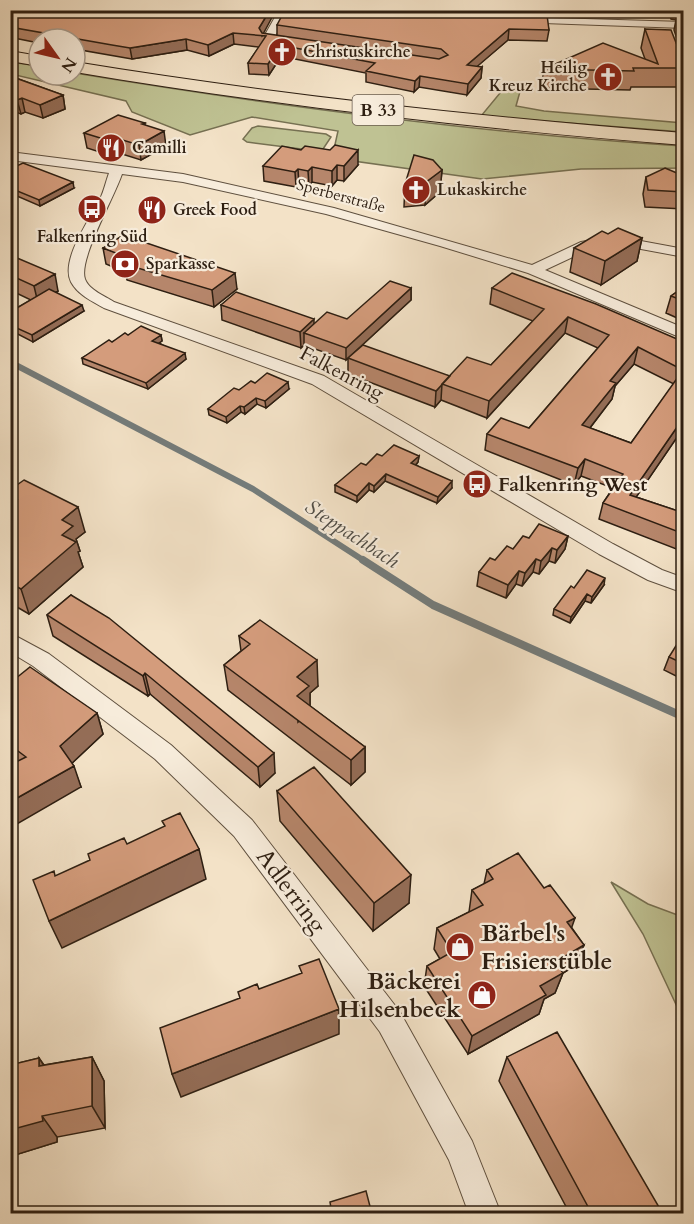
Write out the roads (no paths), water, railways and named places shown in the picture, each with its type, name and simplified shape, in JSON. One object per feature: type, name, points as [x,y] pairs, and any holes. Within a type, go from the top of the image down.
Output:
[{"type":"main road","points":[[10,56],[27,59]]},
{"type":"main road","name":"B 33","points":[[87,70],[367,109],[684,139]]},
{"type":"street","points":[[284,10],[267,40],[300,45]]},
{"type":"street","points":[[617,10],[623,23]]},
{"type":"street","points":[[654,10],[662,24]]},
{"type":"street","points":[[509,20],[684,25]]},
{"type":"street","name":"Sperberstraße","points":[[10,156],[183,178],[318,208],[533,270],[684,334]]},
{"type":"street","name":"Falkenring","points":[[117,169],[105,202],[80,253],[76,268],[77,279],[87,292],[108,305],[290,368],[324,383],[606,549],[655,575],[684,586]]},
{"type":"street","points":[[533,270],[586,245],[614,240],[684,253]]},
{"type":"street","name":"Adlerring","points":[[10,641],[41,660],[163,752],[243,828],[390,1022],[461,1152],[485,1214]]},
{"type":"waterway","name":"Steppachbach","points":[[10,362],[253,489],[366,562]]},
{"type":"waterway","name":"Steppachbach","points":[[363,560],[433,605],[684,717]]},
{"type":"place","name":"Christuskirche","points":[[282,52]]},
{"type":"place","name":"Heilig Kreuz Kirche","points":[[608,77]]},
{"type":"place","name":"Camilli","points":[[111,148]]},
{"type":"place","name":"Lukaskirche","points":[[416,190]]},
{"type":"place","name":"Falkenring Süd","points":[[92,209]]},
{"type":"place","name":"Greek Food","points":[[152,210]]},
{"type":"place","name":"Sparkasse","points":[[125,264]]},
{"type":"place","name":"Falkenring West","points":[[477,484]]},
{"type":"place","name":"Bärbel's Frisierstüble","points":[[460,947]]},
{"type":"place","name":"Bäckerei Hilsenbeck","points":[[482,995]]}]
